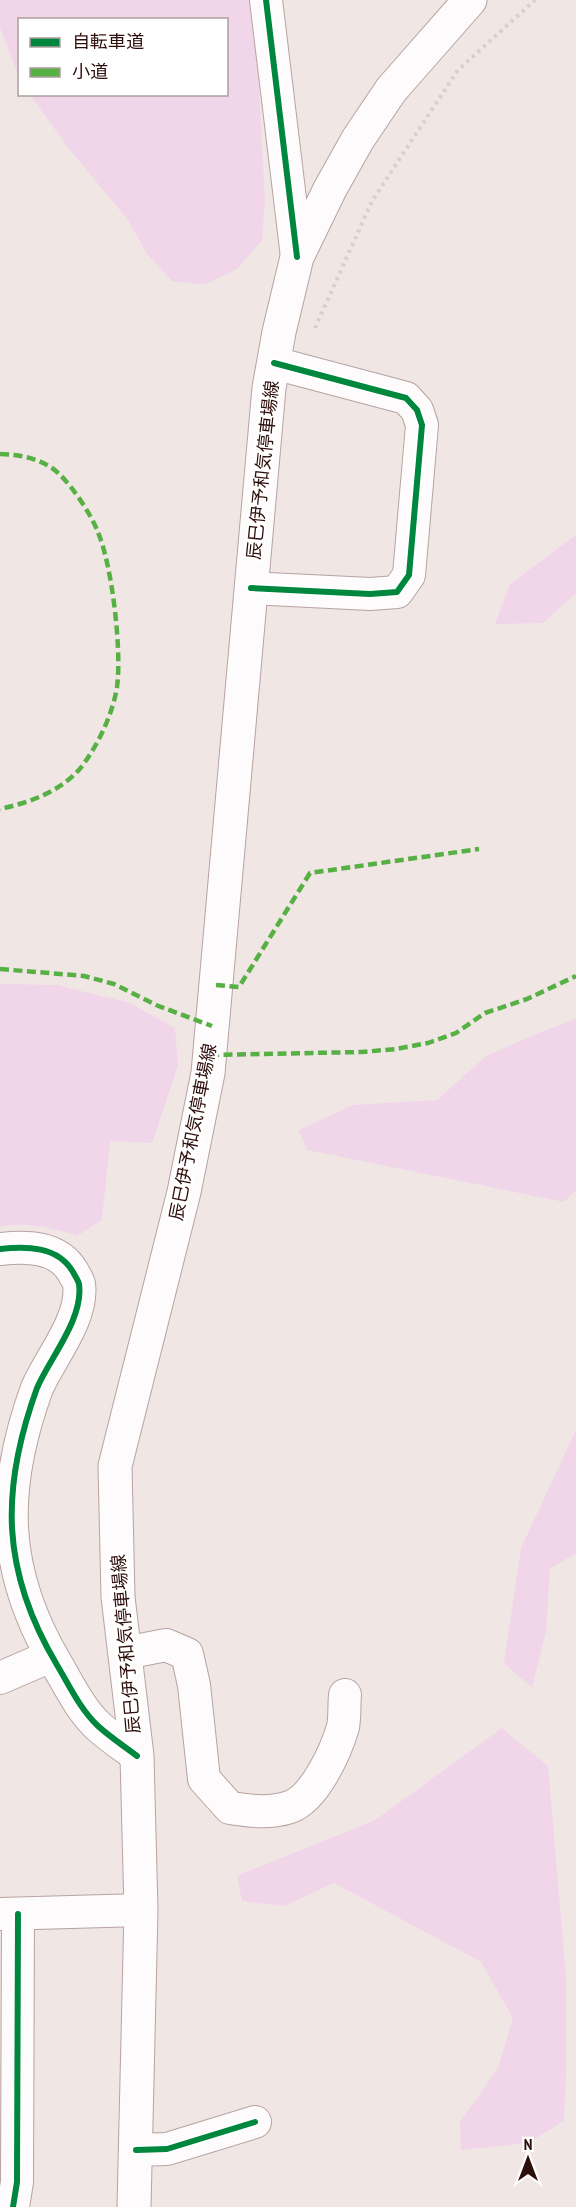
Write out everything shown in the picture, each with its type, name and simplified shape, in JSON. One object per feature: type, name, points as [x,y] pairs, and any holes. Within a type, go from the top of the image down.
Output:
[{"type":"main road","name":"辰巳伊予和気停車場線","points":[[134,2207],[141,1910],[137,1756],[118,1597],[115,1466],[184,1192],[208,1073],[269,388],[297,257],[330,189],[358,139],[391,90],[470,0]]},
{"type":"street","points":[[266,0],[297,257]]},
{"type":"street","points":[[251,588],[370,594],[397,592],[409,575],[422,425],[417,410],[406,398],[274,363]]},
{"type":"street","points":[[0,1250],[28,1247],[50,1252],[68,1264],[79,1283],[78,1309],[38,1388],[20,1437],[10,1488],[8,1523],[14,1566],[37,1631],[75,1697],[97,1725],[137,1756]]},
{"type":"street","points":[[125,1653],[166,1645],[188,1654],[194,1686],[204,1779],[230,1808],[265,1813],[292,1806],[311,1790],[332,1758],[343,1725],[345,1695]]},
{"type":"street","points":[[0,1678],[51,1656]]},
{"type":"street","points":[[13,2207],[16,2182],[9,1914],[141,1910]]},
{"type":"street","points":[[136,2150],[167,2149],[255,2122]]},
{"type":"shaded area","points":[[0,0],[252,0],[256,29],[265,201],[262,240],[237,269],[204,285],[172,281],[147,254],[128,220],[70,150],[31,96],[228,96],[228,18],[18,18],[18,74],[0,28]]},
{"type":"shaded area","points":[[576,535],[576,593],[543,623],[495,624],[510,584]]},
{"type":"shaded area","points":[[0,984],[56,985],[127,1002],[175,1028],[178,1065],[152,1143],[110,1141],[102,1220],[77,1236],[39,1226],[0,1227]]},
{"type":"shaded area","points":[[576,1019],[576,1190],[564,1202],[307,1150],[299,1130],[353,1105],[437,1100],[486,1056]]},
{"type":"shaded area","points":[[576,1430],[576,1553],[550,1569],[546,1631],[532,1688],[504,1663],[521,1548]]},
{"type":"shaded area","points":[[502,1728],[548,1766],[566,1976],[564,2121],[528,2143],[461,2150],[460,2122],[498,2068],[513,2018],[481,1962],[334,1883],[284,1906],[242,1901],[237,1876],[375,1820]]},
{"type":"marked path","points":[[0,454],[27,457],[52,468],[71,487],[89,514],[97,530],[107,563],[115,607],[118,652],[115,697],[101,736],[85,762],[77,772],[58,787],[24,803],[0,809]]},
{"type":"marked path","points":[[216,985],[239,987],[310,873],[479,849]]},
{"type":"marked path","points":[[0,969],[84,976],[114,984],[156,1005],[212,1026]]},
{"type":"marked path","points":[[210,1055],[362,1052],[428,1043],[456,1033],[485,1013],[527,999],[576,976]]},
{"type":"cycle path","points":[[266,0],[297,257]]},
{"type":"cycle path","points":[[251,588],[370,594],[397,592],[409,575],[422,425],[417,410],[406,398],[274,363]]},
{"type":"cycle path","points":[[0,1249],[31,1248],[50,1253],[67,1263],[79,1284],[79,1297],[71,1324],[37,1388],[25,1425],[12,1496],[12,1530],[16,1563],[25,1596],[39,1630],[75,1697],[98,1726],[137,1756]]},
{"type":"cycle path","points":[[13,2207],[17,2182],[18,1914]]},
{"type":"cycle path","points":[[136,2150],[167,2149],[255,2122]]}]
